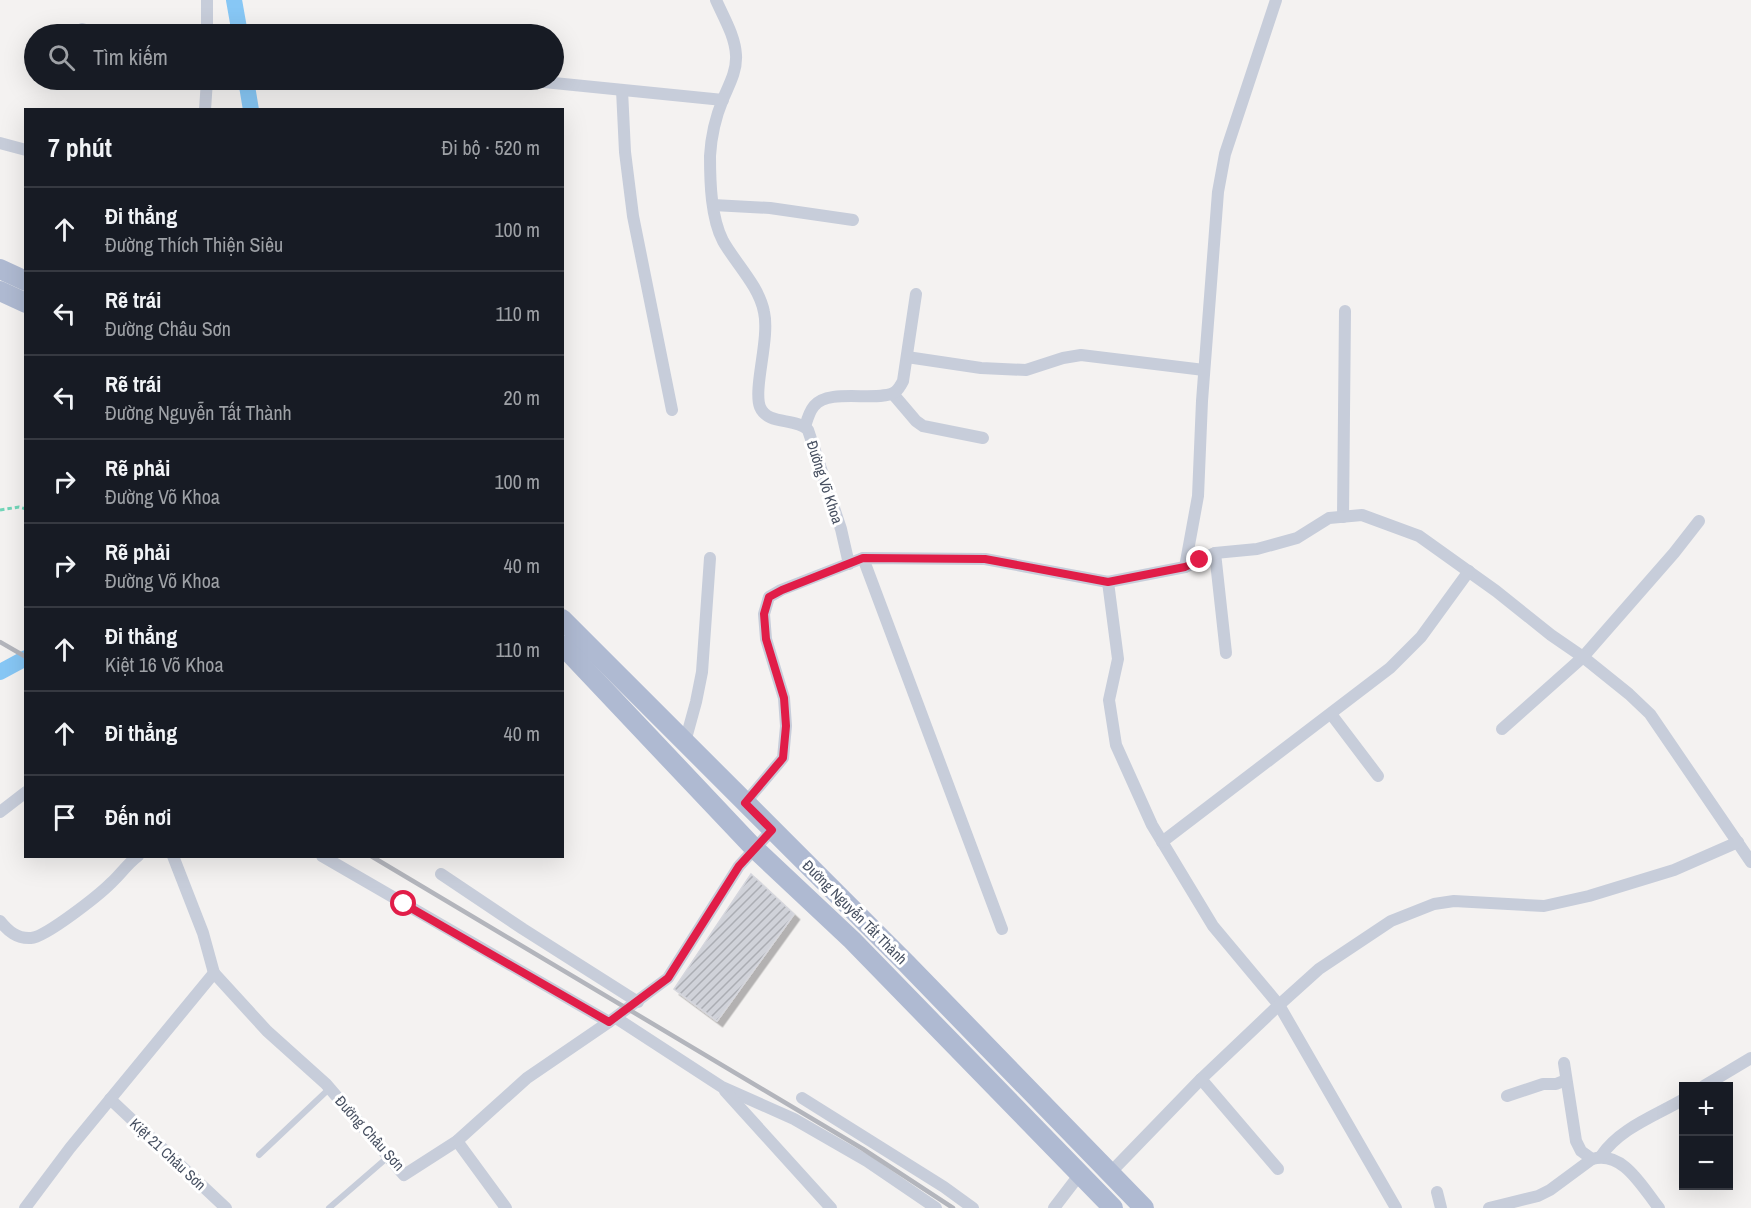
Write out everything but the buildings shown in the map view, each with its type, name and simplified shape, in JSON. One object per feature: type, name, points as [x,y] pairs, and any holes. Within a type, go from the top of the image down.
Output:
[{"type":"main road","points":[[0,269],[24,280]]},
{"type":"main road","points":[[0,291],[24,302]]},
{"type":"main road","name":"Đường Nguyễn Tất Thành","points":[[564,621],[898,955],[1144,1208]]},
{"type":"main road","name":"Đường Nguyễn Tất Thành","points":[[564,647],[754,848],[852,940],[1113,1208]]},
{"type":"street","points":[[207,0],[207,24]]},
{"type":"street","name":"Đường Võ Khoa","points":[[716,0],[731,34],[737,58],[733,77],[716,121],[710,155],[713,205],[723,242],[755,290],[764,310],[766,334],[760,380],[760,406],[773,419],[805,427],[811,438],[837,518],[849,564]]},
{"type":"street","points":[[1185,567],[1198,496],[1204,370],[1218,192],[1224,154],[1275,0]]},
{"type":"street","points":[[564,84],[723,100]]},
{"type":"street","points":[[205,108],[206,90]]},
{"type":"street","points":[[622,90],[633,216],[672,410]]},
{"type":"street","points":[[0,143],[24,149]]},
{"type":"street","points":[[713,205],[770,208],[853,220]]},
{"type":"street","points":[[805,427],[810,411],[818,402],[838,397],[893,394],[900,387],[903,381],[916,294]]},
{"type":"street","points":[[1342,517],[1345,311]]},
{"type":"street","points":[[907,357],[981,368],[1026,370],[1072,356],[1096,357],[1204,370]]},
{"type":"street","points":[[893,394],[922,426],[983,438]]},
{"type":"street","points":[[745,803],[783,758],[786,726],[784,698],[765,630],[764,614],[769,597],[782,590],[863,558],[985,559],[1108,582],[1185,567],[1215,553],[1257,549],[1297,538],[1329,519],[1362,515],[1419,536],[1583,657],[1629,694],[1650,714],[1751,862]]},
{"type":"street","points":[[1502,729],[1583,657],[1674,553],[1698,521]]},
{"type":"street","points":[[1215,553],[1226,653]]},
{"type":"street","points":[[685,742],[702,672],[710,558]]},
{"type":"street","points":[[863,558],[1002,929]]},
{"type":"street","points":[[1162,842],[1390,668],[1421,637],[1468,571]]},
{"type":"street","points":[[1108,582],[1118,659],[1109,700],[1116,745],[1152,825],[1213,926],[1279,1005],[1396,1208]]},
{"type":"street","points":[[1331,714],[1378,776]]},
{"type":"street","points":[[0,812],[24,794]]},
{"type":"street","name":"Đường Châu Sơn","points":[[214,973],[267,1031],[330,1088],[404,1175],[457,1141],[527,1078],[613,1020],[668,978],[739,866],[772,830]]},
{"type":"street","points":[[1110,1173],[1201,1079],[1319,969],[1391,921],[1434,904],[1454,901],[1527,906],[1544,906],[1563,902],[1674,870],[1738,842]]},
{"type":"street","points":[[0,921],[8,931],[16,936],[39,937],[111,883],[126,865],[135,858]]},
{"type":"street","points":[[25,1208],[70,1148],[214,973],[203,933],[174,858]]},
{"type":"street","points":[[326,858],[613,1020],[722,1087],[803,1124],[867,1161],[936,1208]]},
{"type":"street","points":[[441,874],[638,1002]]},
{"type":"street","points":[[1711,1082],[1751,1058]]},
{"type":"street","points":[[1564,1064],[1576,1141],[1581,1151],[1596,1157],[1612,1159],[1627,1168],[1659,1208]]},
{"type":"street","points":[[1201,1079],[1278,1169]]},
{"type":"street","points":[[1507,1096],[1542,1084],[1556,1084],[1566,1080]]},
{"type":"street","points":[[722,1087],[831,1208]]},
{"type":"street","points":[[802,1098],[944,1187],[973,1208]]},
{"type":"street","name":"Kiệt 21 Châu Sơn","points":[[110,1099],[226,1208]]},
{"type":"street","points":[[1489,1208],[1538,1196],[1550,1190],[1596,1157],[1620,1136],[1679,1101]]},
{"type":"street","points":[[457,1141],[506,1208]]},
{"type":"street","points":[[1054,1208],[1080,1174]]},
{"type":"street","points":[[1437,1192],[1441,1208]]},
{"type":"lane","points":[[259,1155],[330,1088]]},
{"type":"lane","points":[[329,1208],[388,1157]]},
{"type":"path","points":[[0,510],[24,508]]},
{"type":"waterway","points":[[234,0],[238,24]]},
{"type":"waterway","points":[[248,90],[251,108]]},
{"type":"waterway","points":[[0,672],[24,659]]},
{"type":"railway","points":[[0,642],[24,656]]},
{"type":"railway","points":[[374,858],[863,1149],[953,1208]]},
{"type":"route","points":[[404,904],[609,1022],[668,978],[739,866],[772,830],[745,803],[783,758],[786,726],[784,698],[766,639],[764,614],[769,597],[863,558],[985,559],[1108,582],[1185,567],[1200,560]]}]
